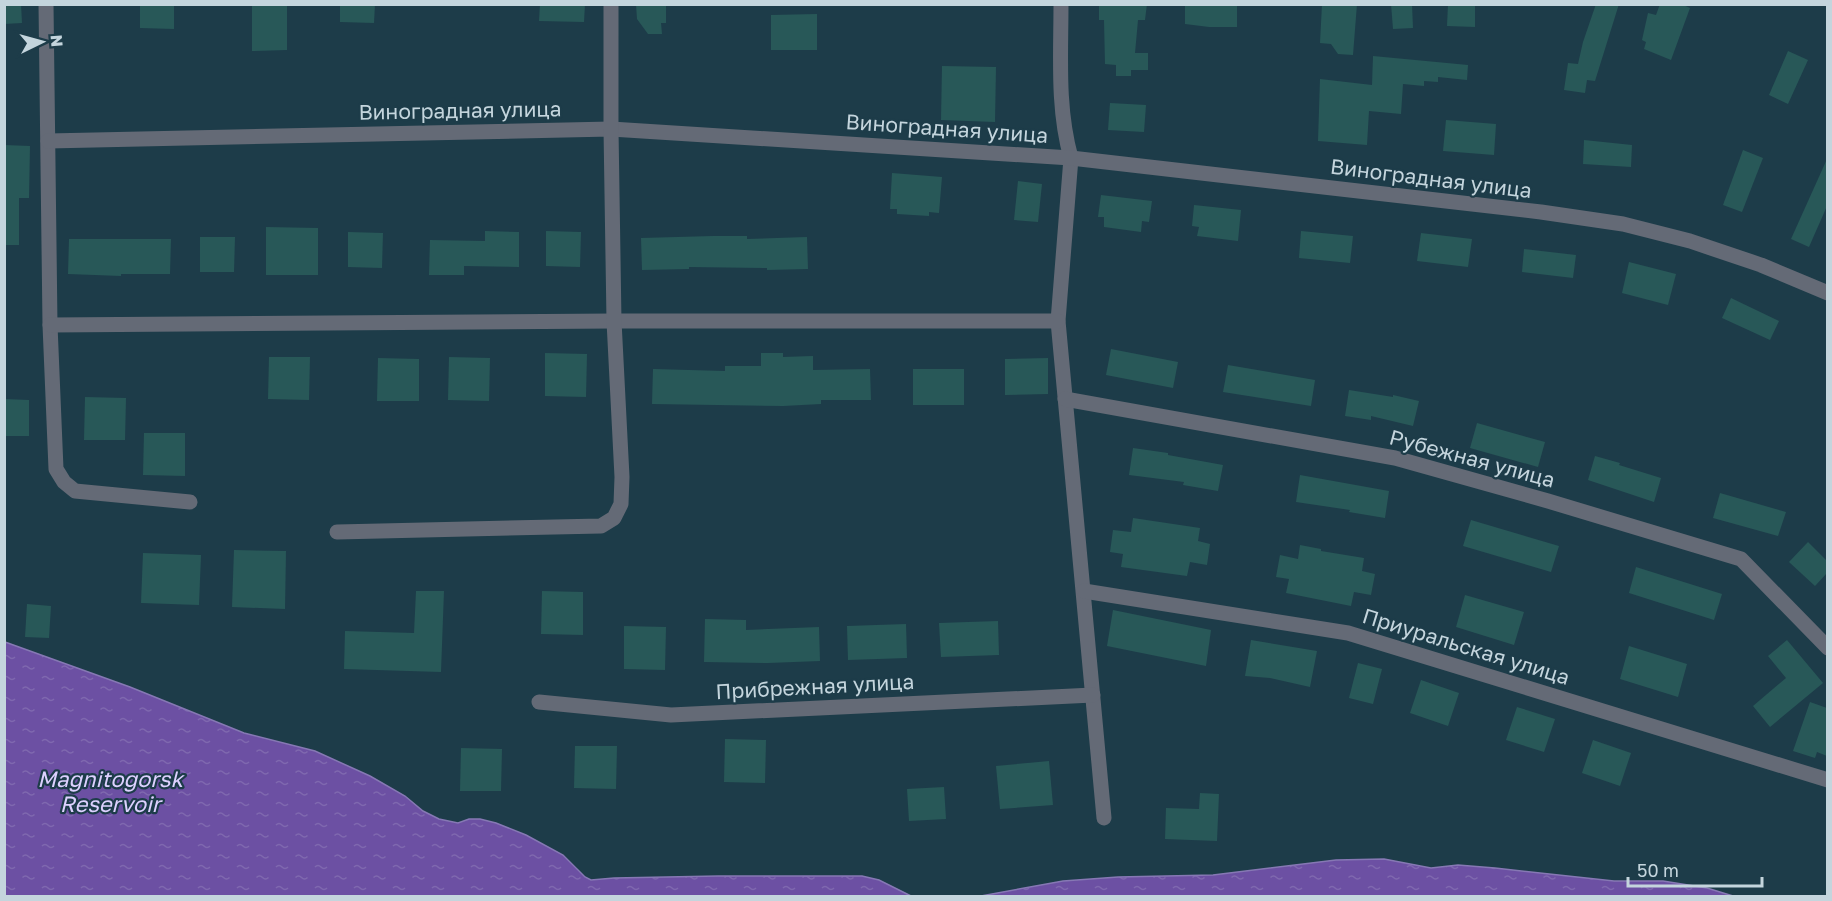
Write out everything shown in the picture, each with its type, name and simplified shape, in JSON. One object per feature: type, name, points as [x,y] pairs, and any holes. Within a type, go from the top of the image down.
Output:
[{"type":"street","points":[[46,4],[50,325],[56,469],[64,483],[75,491],[190,502]]},
{"type":"street","points":[[337,532],[601,525],[614,518],[621,504],[622,477],[614,321],[611,4]]},
{"type":"street","points":[[1061,4],[1061,109],[1064,135],[1071,158],[1058,321],[1104,818]]},
{"type":"street","name":"Виноградная улица","points":[[48,141],[611,129],[1071,158],[1541,212],[1623,224],[1690,241],[1761,265],[1827,293]]},
{"type":"street","points":[[50,325],[1058,321]]},
{"type":"street","name":"Рубежная улица","points":[[1065,399],[1395,458],[1548,501],[1741,560],[1827,648]]},
{"type":"street","name":"Приуральская улица","points":[[1084,591],[1348,633],[1827,780]]},
{"type":"street","name":"Прибрежная улица","points":[[539,702],[670,714],[1094,694]]},
{"type":"water","name":"Magnitogorsk Reservoir","points":[[5,642],[130,687],[244,733],[315,751],[370,776],[439,819],[458,823],[469,819],[480,819],[526,835],[563,855],[591,880],[718,876],[862,876],[879,880],[911,896],[5,896]]},
{"type":"water","points":[[1384,859],[1431,868],[1458,865],[1614,881],[1663,881],[1707,888],[1733,896],[981,896],[1063,881],[1213,875],[1336,860]]},
{"type":"building","points":[[4,4],[21,4],[22,23],[4,24]]},
{"type":"building","points":[[140,4],[174,4],[174,29],[140,28]]},
{"type":"building","points":[[252,4],[287,4],[287,50],[252,51]]},
{"type":"building","points":[[340,4],[375,4],[374,23],[340,22]]},
{"type":"building","points":[[540,4],[585,4],[584,22],[539,21]]},
{"type":"building","points":[[636,4],[666,4],[666,23],[661,23],[662,34],[648,34],[637,19]]},
{"type":"building","points":[[1099,4],[1147,4],[1145,20],[1138,20],[1135,53],[1148,53],[1148,70],[1131,70],[1131,76],[1116,76],[1116,65],[1105,64],[1104,20],[1099,20]]},
{"type":"building","points":[[1185,4],[1237,4],[1237,27],[1185,24]]},
{"type":"building","points":[[1322,4],[1357,4],[1353,55],[1338,54],[1331,44],[1320,43]]},
{"type":"building","points":[[1391,4],[1412,4],[1413,28],[1393,29]]},
{"type":"building","points":[[1448,4],[1475,4],[1475,27],[1447,26]]},
{"type":"building","points":[[1596,4],[1619,4],[1595,81],[1587,80],[1585,93],[1564,90],[1568,63],[1578,64]]},
{"type":"building","points":[[1660,4],[1681,4],[1690,8],[1671,60],[1644,49],[1646,42],[1642,40],[1648,13],[1656,15]]},
{"type":"building","points":[[817,14],[817,50],[771,50],[771,15]]},
{"type":"building","points":[[1788,51],[1808,60],[1788,104],[1769,95]]},
{"type":"building","points":[[1373,56],[1468,65],[1467,80],[1438,77],[1438,82],[1424,81],[1424,86],[1403,84],[1401,114],[1369,111],[1367,145],[1318,141],[1320,79],[1372,85]]},
{"type":"building","points":[[942,66],[996,67],[995,122],[941,120]]},
{"type":"building","points":[[1110,103],[1146,105],[1144,132],[1108,130]]},
{"type":"building","points":[[1446,120],[1496,124],[1494,155],[1443,151]]},
{"type":"building","points":[[1584,140],[1632,145],[1631,167],[1583,164]]},
{"type":"building","points":[[4,145],[30,146],[29,198],[19,198],[19,245],[4,245]]},
{"type":"building","points":[[1743,150],[1763,158],[1742,212],[1723,205]]},
{"type":"building","points":[[1827,159],[1827,206],[1809,247],[1791,239]]},
{"type":"building","points":[[892,173],[942,177],[939,213],[929,212],[929,216],[897,214],[897,209],[890,209]]},
{"type":"building","points":[[1018,181],[1042,184],[1038,222],[1014,220]]},
{"type":"building","points":[[1101,195],[1152,201],[1149,222],[1142,221],[1141,232],[1104,227],[1104,217],[1098,217]]},
{"type":"building","points":[[1194,205],[1241,210],[1238,241],[1197,236],[1199,227],[1192,226]]},
{"type":"building","points":[[266,227],[318,228],[318,275],[266,275]]},
{"type":"building","points":[[485,231],[519,232],[519,267],[464,266],[464,275],[429,275],[430,240],[485,241]]},
{"type":"building","points":[[546,231],[581,232],[580,267],[546,266]]},
{"type":"building","points":[[1301,231],[1353,236],[1350,263],[1299,258]]},
{"type":"building","points":[[348,232],[383,233],[382,268],[348,267]]},
{"type":"building","points":[[1421,233],[1472,239],[1468,267],[1417,261]]},
{"type":"building","points":[[747,236],[747,239],[807,237],[808,269],[689,267],[689,269],[642,270],[641,238]]},
{"type":"building","points":[[200,237],[235,237],[234,272],[200,272]]},
{"type":"building","points":[[69,239],[171,239],[170,274],[121,274],[121,276],[68,274]]},
{"type":"building","points":[[1524,249],[1576,255],[1573,278],[1522,272]]},
{"type":"building","points":[[1629,262],[1676,274],[1668,305],[1622,293]]},
{"type":"building","points":[[1731,298],[1779,321],[1770,340],[1722,318]]},
{"type":"building","points":[[1111,349],[1178,362],[1173,388],[1106,375]]},
{"type":"building","points":[[545,353],[587,354],[586,397],[545,396]]},
{"type":"building","points":[[761,353],[783,353],[783,357],[813,356],[813,370],[870,369],[871,400],[821,400],[821,404],[783,406],[652,404],[653,369],[725,371],[725,366],[761,366]]},
{"type":"building","points":[[269,357],[310,357],[309,400],[268,399]]},
{"type":"building","points":[[449,357],[490,358],[489,401],[448,400]]},
{"type":"building","points":[[378,358],[419,359],[419,401],[377,401]]},
{"type":"building","points":[[1048,358],[1048,394],[1005,395],[1005,359]]},
{"type":"building","points":[[1228,365],[1315,380],[1311,406],[1223,392]]},
{"type":"building","points":[[913,369],[964,369],[964,405],[913,405]]},
{"type":"building","points":[[1349,390],[1393,397],[1393,395],[1419,401],[1413,426],[1371,416],[1371,420],[1345,416]]},
{"type":"building","points":[[85,397],[126,398],[125,440],[84,440]]},
{"type":"building","points":[[4,399],[29,400],[29,436],[4,436]]},
{"type":"building","points":[[1477,423],[1545,442],[1538,467],[1470,448]]},
{"type":"building","points":[[144,433],[185,433],[185,476],[143,475]]},
{"type":"building","points":[[1133,448],[1223,465],[1218,491],[1183,485],[1184,482],[1129,475]]},
{"type":"building","points":[[1595,456],[1661,478],[1654,502],[1588,480]]},
{"type":"building","points":[[1300,475],[1389,491],[1385,518],[1296,502]]},
{"type":"building","points":[[1720,493],[1786,512],[1778,536],[1713,518]]},
{"type":"building","points":[[1133,518],[1200,528],[1198,541],[1210,544],[1207,565],[1190,562],[1187,576],[1121,567],[1123,554],[1110,552],[1113,530],[1131,532]]},
{"type":"building","points":[[1471,520],[1559,546],[1551,572],[1463,546]]},
{"type":"building","points":[[1808,542],[1827,561],[1827,573],[1815,586],[1789,562]]},
{"type":"building","points":[[1300,545],[1364,558],[1362,571],[1375,574],[1371,595],[1354,592],[1351,606],[1286,593],[1289,579],[1276,577],[1280,555],[1298,559]]},
{"type":"building","points":[[234,550],[286,551],[285,609],[232,607]]},
{"type":"building","points":[[143,553],[201,555],[199,605],[141,603]]},
{"type":"building","points":[[1636,567],[1722,594],[1714,620],[1629,593]]},
{"type":"building","points":[[416,591],[444,591],[441,672],[344,669],[345,631],[414,633]]},
{"type":"building","points":[[542,591],[583,592],[583,635],[541,634]]},
{"type":"building","points":[[1465,595],[1524,612],[1514,645],[1456,627]]},
{"type":"building","points":[[27,604],[51,606],[49,638],[25,637]]},
{"type":"building","points":[[1113,610],[1211,630],[1206,666],[1107,646]]},
{"type":"building","points":[[705,619],[746,620],[746,630],[819,627],[820,661],[704,662]]},
{"type":"building","points":[[998,621],[999,655],[941,657],[939,623]]},
{"type":"building","points":[[906,624],[907,658],[848,660],[847,626]]},
{"type":"building","points":[[624,626],[666,627],[665,670],[624,669]]},
{"type":"building","points":[[1251,640],[1317,651],[1310,687],[1270,678],[1245,676]]},
{"type":"building","points":[[1787,640],[1823,683],[1770,727],[1753,706],[1786,678],[1768,656]]},
{"type":"building","points":[[1629,646],[1687,664],[1678,697],[1620,679]]},
{"type":"building","points":[[1358,663],[1382,669],[1373,704],[1349,698]]},
{"type":"building","points":[[1421,680],[1459,693],[1448,726],[1410,713]]},
{"type":"building","points":[[1810,702],[1827,708],[1827,756],[1817,752],[1815,758],[1793,751]]},
{"type":"building","points":[[1517,707],[1555,719],[1544,752],[1506,740]]},
{"type":"building","points":[[725,739],[766,740],[765,783],[724,782]]},
{"type":"building","points":[[1593,740],[1631,753],[1620,786],[1582,773]]},
{"type":"building","points":[[575,746],[617,746],[616,789],[574,788]]},
{"type":"building","points":[[461,748],[502,749],[501,791],[460,791]]},
{"type":"building","points":[[1049,761],[1053,805],[1000,809],[996,766]]},
{"type":"building","points":[[944,787],[946,819],[909,821],[907,789]]},
{"type":"building","points":[[1200,793],[1219,794],[1217,841],[1165,839],[1166,808],[1199,809]]}]
